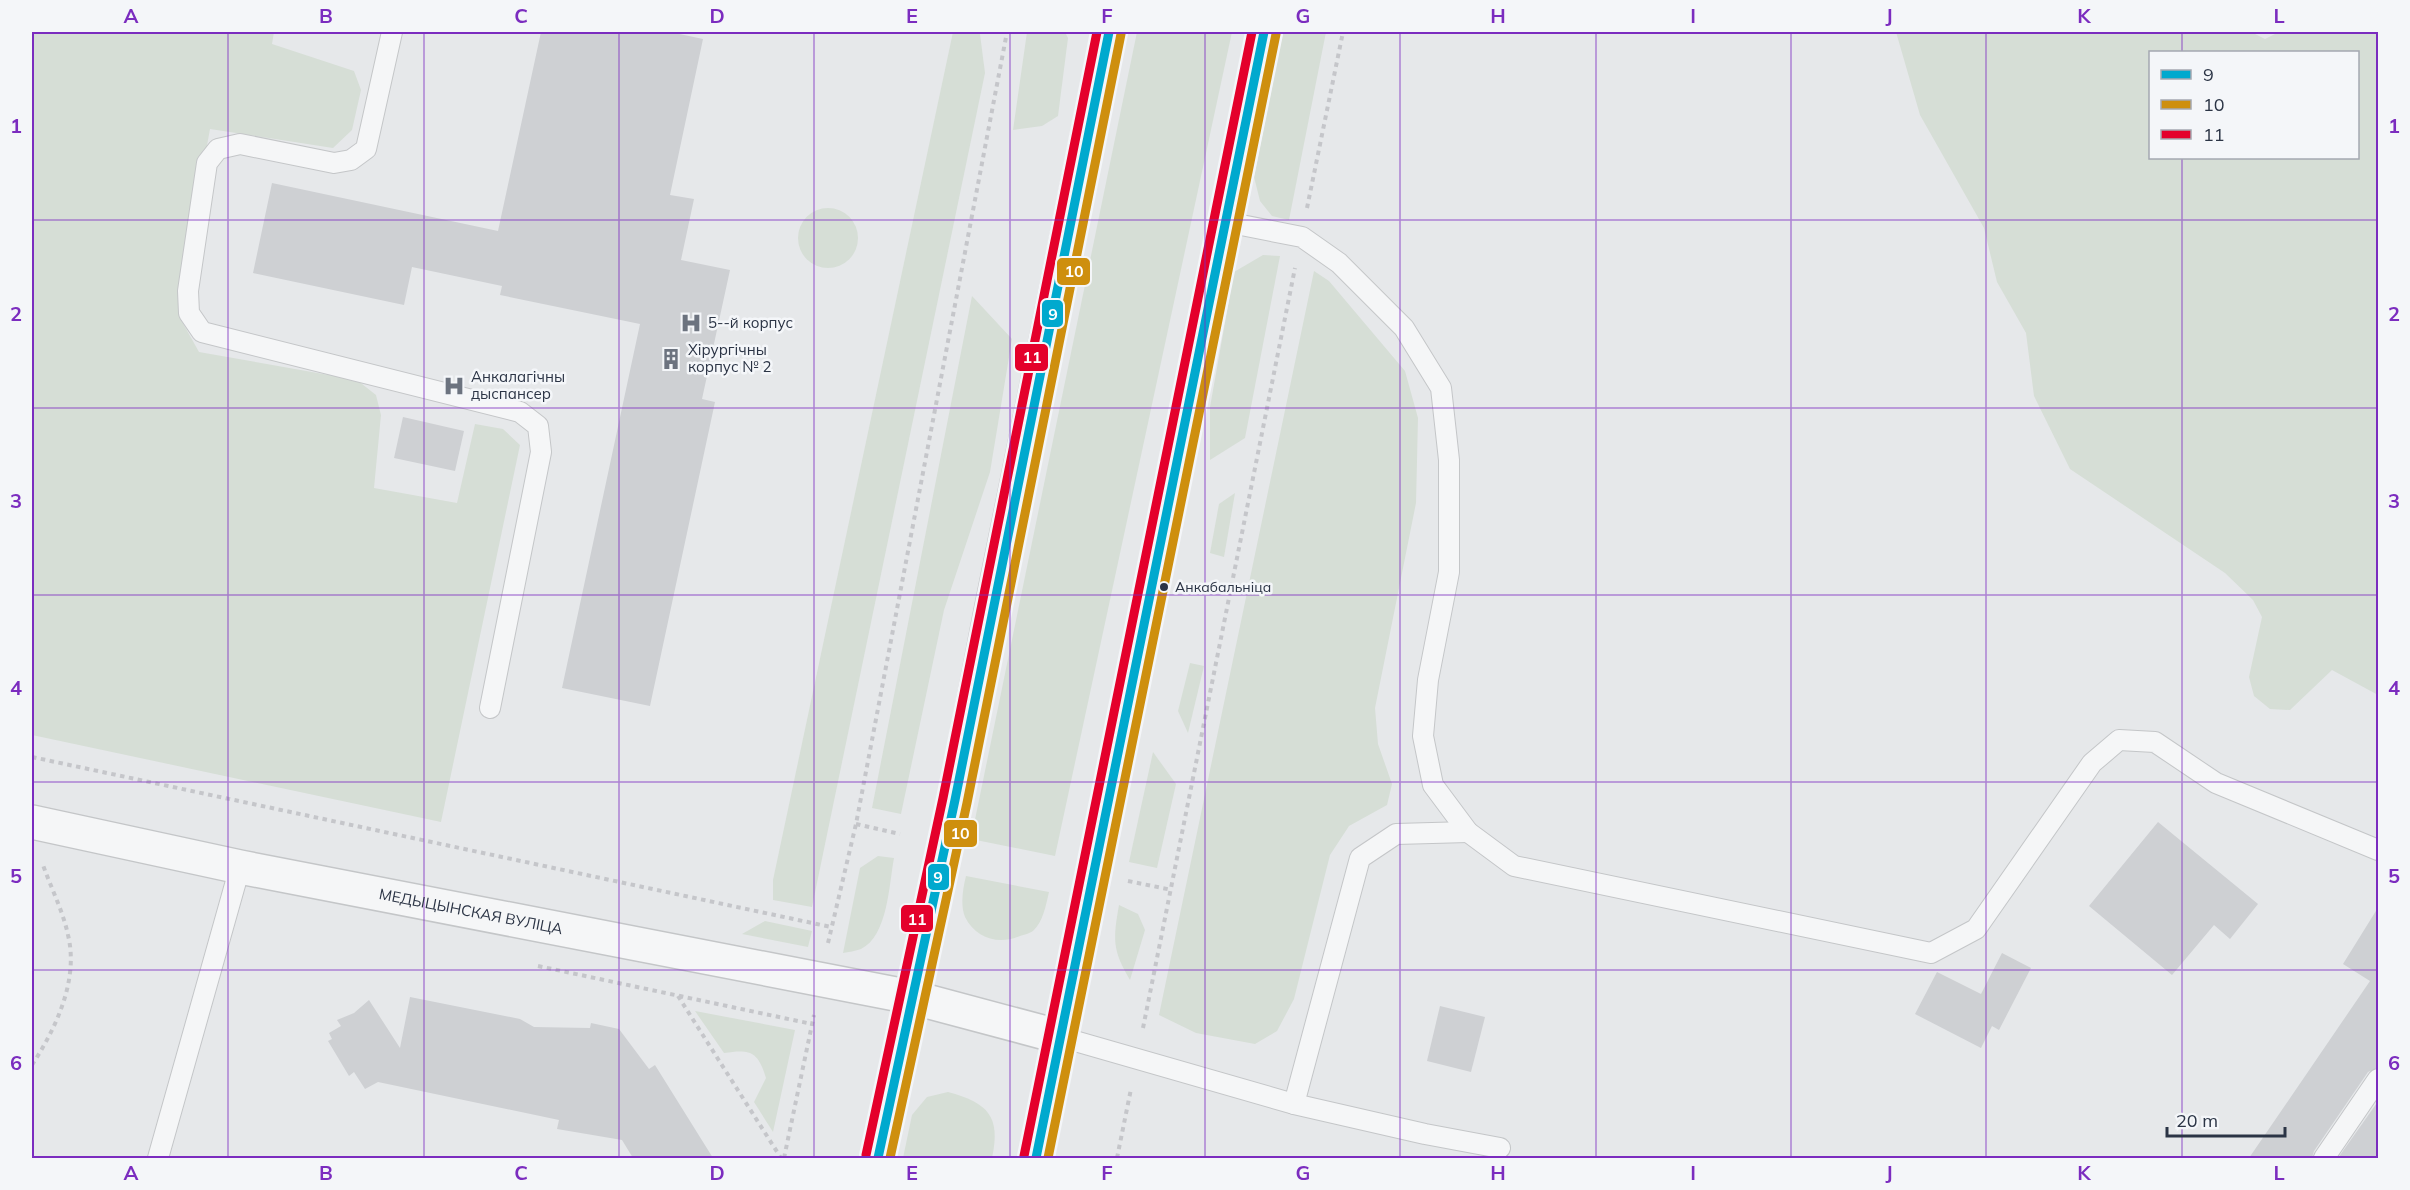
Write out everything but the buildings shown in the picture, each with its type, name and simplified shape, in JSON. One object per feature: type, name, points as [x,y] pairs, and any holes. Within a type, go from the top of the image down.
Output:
[{"type":"main road","points":[[878,1158],[955,800],[995,589],[1109,32]]},
{"type":"main road","points":[[1036,1158],[1264,32]]},
{"type":"street","name":"МЕДЫЦЫНСКАЯ ВУЛІЦА","points":[[32,822],[240,867],[911,997],[1061,1037]]},
{"type":"lane","points":[[392,32],[366,148],[351,160],[334,163],[240,144],[218,149],[207,163],[188,291],[189,313],[202,332],[520,412],[538,426],[541,452],[489,708]]},
{"type":"lane","points":[[1226,222],[1302,237],[1339,262],[1404,328],[1441,388],[1449,460],[1449,572],[1428,680],[1423,736],[1433,785],[1468,832],[1514,866],[1931,953],[1976,929],[2092,763],[2119,740],[2155,742],[2216,783],[2379,850]]},
{"type":"lane","points":[[1294,1104],[1360,858],[1396,834],[1468,832]]},
{"type":"lane","points":[[158,1158],[240,867]]},
{"type":"lane","points":[[1061,1037],[1294,1104],[1425,1134],[1500,1148]]},
{"type":"lane","points":[[2324,1158],[2379,1079]]},
{"type":"path","points":[[782,1158],[831,927],[856,824],[1007,32]]},
{"type":"path","points":[[1117,1158],[1342,32]]},
{"type":"path","points":[[32,758],[831,927]]},
{"type":"path","points":[[856,824],[900,834]]},
{"type":"path","points":[[32,1065],[50,1037],[70,979],[69,936],[43,865]]},
{"type":"path","points":[[1121,880],[1172,890]]},
{"type":"path","points":[[677,995],[782,1158]]},
{"type":"shaded area","points":[[32,32],[274,32],[272,44],[354,71],[361,90],[352,130],[333,148],[210,129],[181,288],[180,318],[199,352],[357,380],[376,395],[381,415],[374,488],[457,503],[475,424],[503,429],[520,445],[441,822],[32,735]]},
{"type":"shaded area","points":[[953,32],[980,34],[985,73],[812,907],[773,900],[773,880]]},
{"type":"shaded area","points":[[1027,32],[1065,32],[1068,38],[1058,116],[1042,126],[1013,130]]},
{"type":"shaded area","points":[[1137,32],[1232,32],[1055,856],[971,839]]},
{"type":"shaded area","points":[[1283,32],[1326,32],[1289,220],[1272,216],[1260,201],[1254,177]]},
{"type":"shaded area","points":[[1896,32],[2251,32],[2265,39],[2279,32],[2378,32],[2378,695],[2332,670],[2290,710],[2270,709],[2254,696],[2249,677],[2262,617],[2253,600],[2225,573],[2070,469],[2034,396],[2026,333],[1997,282],[1984,228],[1920,115]]},
{"type":"shaded area","points":[[822,208],[834,208],[845,213],[853,221],[858,238],[856,250],[845,263],[834,268],[822,268],[811,263],[803,255],[798,244],[798,232],[803,221],[811,213]]},
{"type":"shaded area","points":[[1263,255],[1280,256],[1245,438],[1210,460],[1210,407],[1234,272]]},
{"type":"shaded area","points":[[1314,271],[1329,281],[1405,371],[1418,418],[1416,503],[1375,708],[1378,744],[1392,784],[1387,805],[1349,826],[1330,855],[1294,999],[1277,1031],[1255,1044],[1196,1033],[1159,1015]]},
{"type":"shaded area","points":[[972,296],[1012,339],[990,472],[944,610],[901,814],[872,808]]},
{"type":"shaded area","points":[[1235,493],[1224,557],[1210,553],[1219,504]]},
{"type":"shaded area","points":[[1190,663],[1204,666],[1188,733],[1178,711]]},
{"type":"shaded area","points":[[1153,752],[1176,784],[1157,868],[1129,862]]},
{"type":"shaded area","points":[[878,856],[894,858],[882,921],[870,942],[861,949],[843,953],[860,868]]},
{"type":"shaded area","points":[[966,876],[1049,892],[1039,923],[1029,933],[1004,940],[989,938],[975,931],[963,912]]},
{"type":"shaded area","points":[[1119,905],[1138,914],[1145,930],[1130,980],[1117,952],[1115,936]]},
{"type":"shaded area","points":[[765,921],[812,931],[808,947],[742,934]]},
{"type":"shaded area","points":[[695,1011],[795,1030],[773,1132],[754,1102],[766,1078],[760,1062],[747,1052],[724,1053]]},
{"type":"shaded area","points":[[948,1092],[973,1101],[988,1113],[995,1132],[992,1158],[903,1158],[912,1115],[927,1097]]},
{"type":"transit line","name":"11","points":[[866,1155],[943,798],[1097,32]]},
{"type":"transit line","name":"9","points":[[878,1158],[955,800],[1109,32]]},
{"type":"transit line","name":"11","points":[[1024,1156],[1252,32]]},
{"type":"transit line","name":"9","points":[[1036,1158],[1264,32]]},
{"type":"transit line","name":"10","points":[[890,1158],[967,803],[1121,34]]},
{"type":"transit line","name":"10","points":[[1048,1158],[1276,34]]},
{"type":"place","name":"5--й корпус","points":[[691,323]]},
{"type":"place","name":"Хірургічны корпус № 2","points":[[671,359]]},
{"type":"place","name":"Анкалагічны дыспансер","points":[[454,386]]},
{"type":"place","name":"Анкабальніца","points":[[1164,587]]}]
